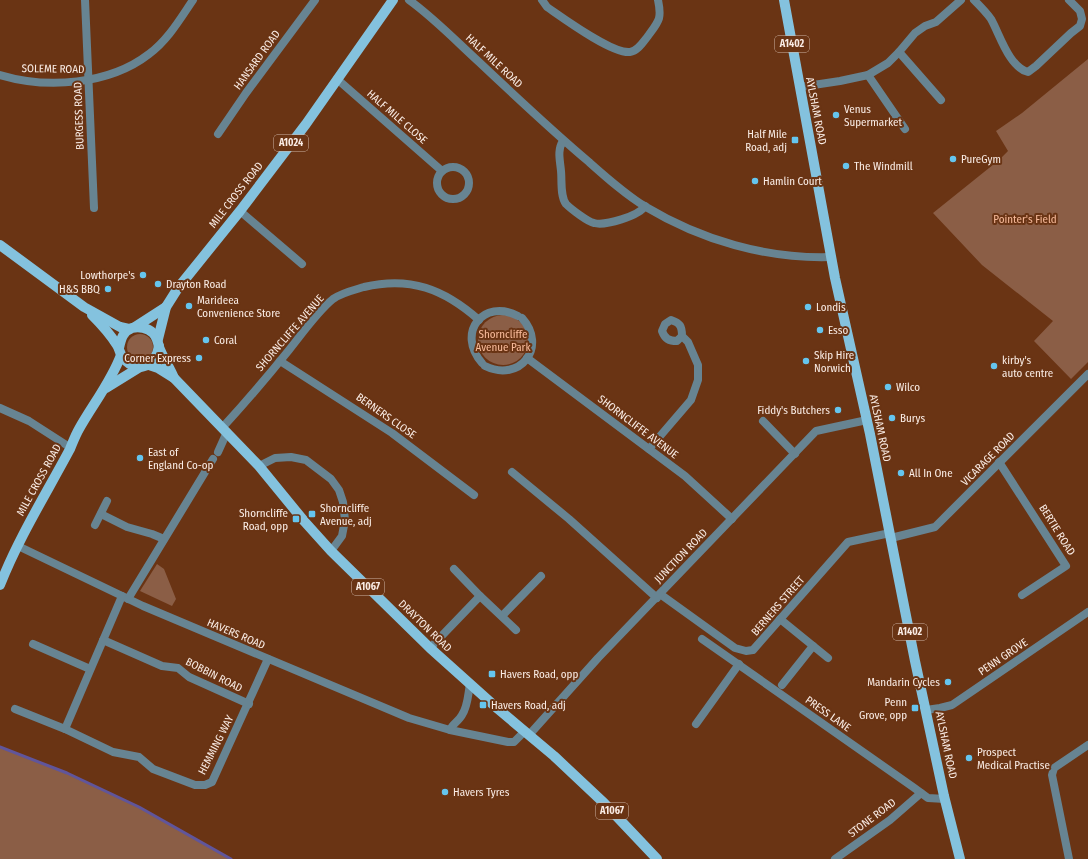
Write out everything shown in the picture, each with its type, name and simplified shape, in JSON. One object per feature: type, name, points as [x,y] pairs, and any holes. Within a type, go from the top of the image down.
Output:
[{"type":"main road","name":"MILE CROSS ROAD","points":[[158,343],[166,307],[178,288],[240,211],[306,124],[393,0]]},
{"type":"main road","name":"AYLSHAM ROAD","points":[[784,0],[831,257],[867,420],[945,799],[960,859]]},
{"type":"main road","name":"DRAYTON ROAD","points":[[0,245],[84,308],[120,327],[144,328],[153,332],[174,378]]},
{"type":"main road","name":"MILE CROSS ROAD","points":[[132,328],[166,307]]},
{"type":"main road","name":"DRAYTON ROAD","points":[[84,308],[111,336],[120,351],[122,359],[129,364],[158,368],[174,378],[259,466],[308,526],[331,551],[430,648],[604,803],[657,859]]},
{"type":"main road","points":[[120,351],[121,338],[132,328]]},
{"type":"main road","points":[[144,366],[155,359],[158,354],[158,343]]},
{"type":"main road","name":"MILE CROSS ROAD","points":[[0,585],[18,546],[78,430],[115,370],[120,351]]},
{"type":"main road","name":"MILE CROSS ROAD","points":[[104,389],[144,366]]},
{"type":"street","name":"BURGESS ROAD","points":[[85,0],[94,208]]},
{"type":"street","name":"SOLEME ROAD","points":[[0,75],[32,81],[62,82],[89,80],[123,70],[149,54],[170,34],[193,0]]},
{"type":"street","name":"HANSARD ROAD","points":[[218,134],[246,93],[315,0]]},
{"type":"street","name":"HALF MILE ROAD","points":[[409,0],[457,42],[563,141],[613,183],[645,206],[672,221],[726,243],[775,254],[807,258],[831,257]]},
{"type":"street","points":[[542,0],[547,7],[610,47],[621,52],[631,52],[639,47],[654,28],[660,17],[658,0]]},
{"type":"street","points":[[800,87],[868,75],[888,63],[915,33],[925,26],[936,22],[961,0]]},
{"type":"street","points":[[974,0],[990,18],[1010,57],[1022,71],[1028,72],[1080,26],[1082,19],[1080,11],[1069,0]]},
{"type":"street","points":[[899,52],[941,100]]},
{"type":"street","points":[[868,75],[905,129]]},
{"type":"street","name":"HALF MILE CLOSE","points":[[337,79],[442,171]]},
{"type":"street","points":[[563,141],[559,150],[563,196],[566,203],[588,221],[600,224],[627,217],[643,210],[645,206]]},
{"type":"street","points":[[240,211],[302,264]]},
{"type":"street","name":"SHORNCLIFFE AVENUE","points":[[218,452],[225,430],[313,320],[334,298],[352,290],[381,283],[409,284],[432,290],[454,300],[479,320]]},
{"type":"street","points":[[502,310],[511,312],[520,317],[530,330],[532,337],[532,345],[527,358],[521,365],[512,370],[498,370],[483,364],[475,356],[471,337],[473,328],[479,320],[485,314],[502,310]]},
{"type":"street","points":[[649,449],[691,400],[698,380],[698,365],[688,342],[682,336]]},
{"type":"street","name":"SHORNCLIFFE AVENUE","points":[[527,358],[696,485],[732,518]]},
{"type":"street","name":"BERNERS CLOSE","points":[[280,361],[392,433],[474,495]]},
{"type":"street","name":"VICARAGE ROAD","points":[[891,536],[936,527],[1088,374]]},
{"type":"street","points":[[0,408],[29,421],[70,448]]},
{"type":"street","name":"JUNCTION ROAD","points":[[527,733],[816,431],[867,420]]},
{"type":"street","points":[[763,421],[795,454]]},
{"type":"street","points":[[259,466],[276,458],[291,457],[306,460],[331,479],[340,490],[345,520],[342,536],[331,551]]},
{"type":"street","points":[[64,729],[103,640],[125,598],[164,539],[213,459]]},
{"type":"street","name":"BERTIE ROAD","points":[[999,462],[1066,566],[1022,595]]},
{"type":"street","name":"BERNERS STREET","points":[[512,472],[658,596],[736,648],[749,652],[754,650],[848,542],[891,536]]},
{"type":"street","points":[[95,525],[108,501]]},
{"type":"street","points":[[101,514],[127,527],[164,539]]},
{"type":"street","name":"HAVERS ROAD","points":[[18,546],[125,598],[409,718],[450,730],[508,742],[514,742],[527,733]]},
{"type":"street","points":[[454,569],[516,630]]},
{"type":"street","points":[[502,616],[541,576]]},
{"type":"street","points":[[430,648],[480,596]]},
{"type":"street","name":"PENN GROVE","points":[[926,710],[952,705],[1088,612]]},
{"type":"street","points":[[780,619],[828,658]]},
{"type":"street","name":"PRESS LANE","points":[[702,639],[928,798],[945,799]]},
{"type":"street","name":"BOBBIN ROAD","points":[[103,640],[162,666],[178,668],[189,677],[249,704]]},
{"type":"street","points":[[33,644],[90,669]]},
{"type":"street","points":[[782,685],[813,646]]},
{"type":"street","name":"HEMMING WAY","points":[[15,709],[64,729],[113,752],[139,757],[153,769],[195,785],[205,786],[212,782],[249,704],[268,659]]},
{"type":"street","points":[[696,724],[739,664]]},
{"type":"street","points":[[450,730],[462,716],[466,705],[470,684]]},
{"type":"street","points":[[1069,859],[1052,775],[1054,768],[1088,745]]},
{"type":"street","name":"STONE ROAD","points":[[835,859],[890,820],[921,793]]},
{"type":"green space","name":"Pointer's Field","points":[[1088,59],[1088,362],[1071,379],[1034,341],[1053,321],[982,265],[933,213],[999,160],[1008,151],[996,131],[1022,113]]},
{"type":"green space","name":"Shorncliffe Avenue Park","points":[[503,315],[512,317],[521,322],[526,331],[528,340],[526,349],[521,358],[512,363],[503,365],[494,363],[485,358],[480,349],[478,340],[480,331],[485,322],[494,317]]},
{"type":"green space","points":[[140,334],[149,338],[153,347],[149,356],[140,360],[131,356],[127,347],[131,338]]},
{"type":"green space","points":[[157,564],[164,569],[176,599],[172,606],[140,591]]},
{"type":"green space","points":[[0,747],[67,773],[139,807],[231,859],[0,859]]},
{"type":"waterway","points":[[0,747],[67,773],[139,807],[231,859]]},
{"type":"place","name":"Venus Supermarket","points":[[836,115]]},
{"type":"place","name":"Half Mile Road, adj","points":[[795,140]]},
{"type":"place","name":"PureGym","points":[[953,159]]},
{"type":"place","name":"The Windmill","points":[[846,166]]},
{"type":"place","name":"Hamlin Court","points":[[755,181]]},
{"type":"place","name":"Lowthorpe's","points":[[143,275]]},
{"type":"place","name":"Drayton Road","points":[[158,284]]},
{"type":"place","name":"H&S BBQ","points":[[108,289]]},
{"type":"place","name":"Marideea Convenience Store","points":[[189,306]]},
{"type":"place","name":"Londis","points":[[808,307]]},
{"type":"place","name":"Esso","points":[[820,330]]},
{"type":"place","name":"Coral","points":[[206,340]]},
{"type":"place","name":"Corner Express","points":[[199,358]]},
{"type":"place","name":"Skip Hire Norwich","points":[[806,361]]},
{"type":"place","name":"kirby's auto centre","points":[[994,366]]},
{"type":"place","name":"Wilco","points":[[888,387]]},
{"type":"place","name":"Fiddy's Butchers","points":[[838,410]]},
{"type":"place","name":"Burys","points":[[892,418]]},
{"type":"place","name":"East of England Co-op","points":[[140,458]]},
{"type":"place","name":"All In One","points":[[901,473]]},
{"type":"place","name":"Shorncliffe Avenue, adj","points":[[312,514]]},
{"type":"place","name":"Shorncliffe Road, opp","points":[[296,519]]},
{"type":"place","name":"Havers Road, opp","points":[[492,674]]},
{"type":"place","name":"Mandarin Cycles","points":[[948,682]]},
{"type":"place","name":"Havers Road, adj","points":[[483,705]]},
{"type":"place","name":"Penn Grove, opp","points":[[915,708]]},
{"type":"place","name":"Prospect Medical Practise","points":[[969,758]]},
{"type":"place","name":"Havers Tyres","points":[[445,792]]}]
